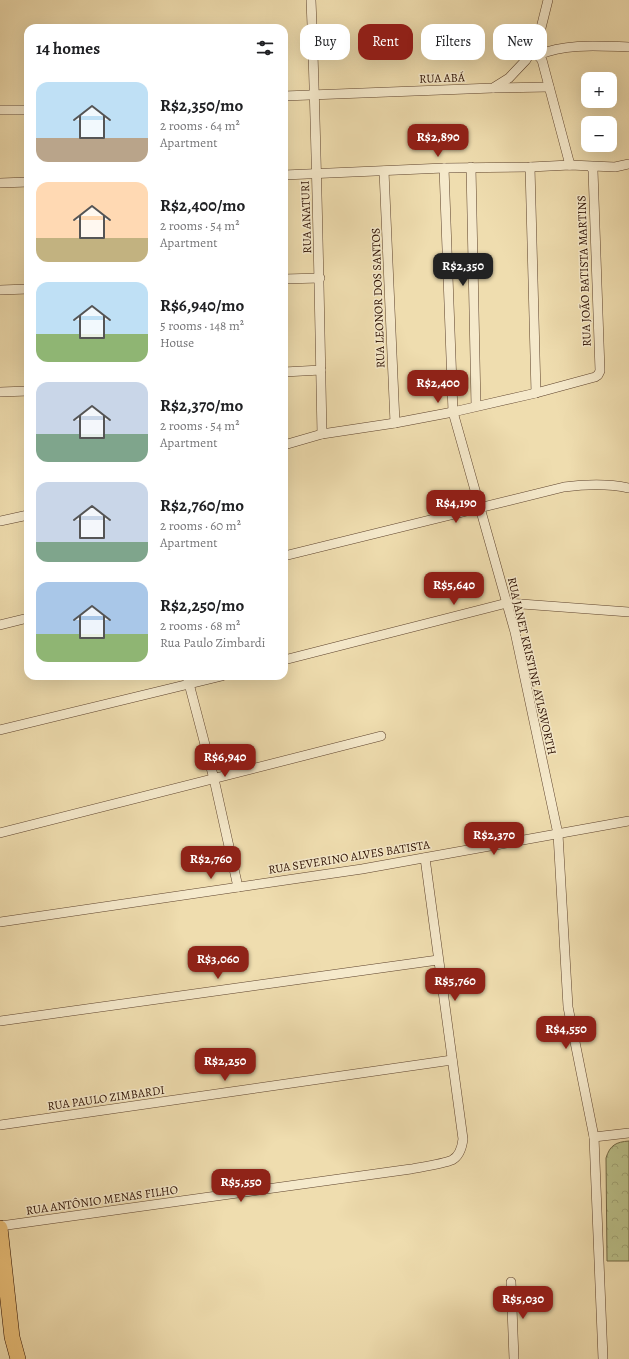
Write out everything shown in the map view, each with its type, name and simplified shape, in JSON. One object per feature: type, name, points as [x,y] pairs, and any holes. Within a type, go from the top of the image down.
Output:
[{"type":"main road","points":[[0,1227],[4,1307],[18,1359]]},
{"type":"street","name":"RUA ANATURI","points":[[311,0],[320,278],[322,434]]},
{"type":"street","points":[[542,24],[548,0]]},
{"type":"street","points":[[547,50],[566,47],[629,47]]},
{"type":"street","points":[[493,88],[508,78],[526,60]]},
{"type":"street","points":[[542,60],[570,165]]},
{"type":"street","name":"RUA ABÁ","points":[[288,96],[549,87]]},
{"type":"street","points":[[0,110],[24,110]]},
{"type":"street","points":[[288,175],[316,175],[471,167],[570,165],[615,167],[629,164]]},
{"type":"street","points":[[471,167],[476,406]]},
{"type":"street","points":[[288,444],[322,434],[395,423],[453,412],[536,393],[530,167]]},
{"type":"street","name":"RUA JOÃO BATISTA MARTINS","points":[[536,393],[595,377],[600,371],[593,170],[591,167]]},
{"type":"street","name":"RUA JANET KRISTINE AYLSWORTH","points":[[444,168],[453,412],[507,603],[558,834],[568,1007],[594,1137],[603,1359]]},
{"type":"street","name":"RUA LEONOR DOS SANTOS","points":[[384,171],[395,423]]},
{"type":"street","points":[[0,183],[24,182]]},
{"type":"street","points":[[288,279],[320,278]]},
{"type":"street","points":[[0,290],[24,289]]},
{"type":"street","points":[[288,372],[321,370]]},
{"type":"street","points":[[0,392],[24,391]]},
{"type":"street","points":[[288,555],[570,486],[615,484],[629,488]]},
{"type":"street","points":[[0,521],[24,516]]},
{"type":"street","points":[[288,659],[507,603],[629,612]]},
{"type":"street","points":[[0,625],[24,619]]},
{"type":"street","points":[[0,730],[188,680],[214,779],[238,886]]},
{"type":"street","points":[[0,833],[381,736]]},
{"type":"street","name":"RUA SEVERINO ALVES BATISTA","points":[[0,922],[362,869],[629,821]]},
{"type":"street","points":[[425,858],[452,1060]]},
{"type":"street","points":[[0,1021],[438,960]]},
{"type":"street","name":"RUA PAULO ZIMBARDI","points":[[0,1125],[452,1060]]},
{"type":"street","name":"RUA ANTÔNIO MENAS FILHO","points":[[0,1227],[411,1169],[452,1160],[458,1155],[462,1147],[463,1139],[452,1060]]},
{"type":"street","points":[[594,1137],[629,1133]]},
{"type":"street","points":[[511,1282],[514,1359]]},
{"type":"green space","points":[[629,1141],[629,1261],[607,1261],[606,1158],[609,1150],[614,1145],[620,1142]]}]
